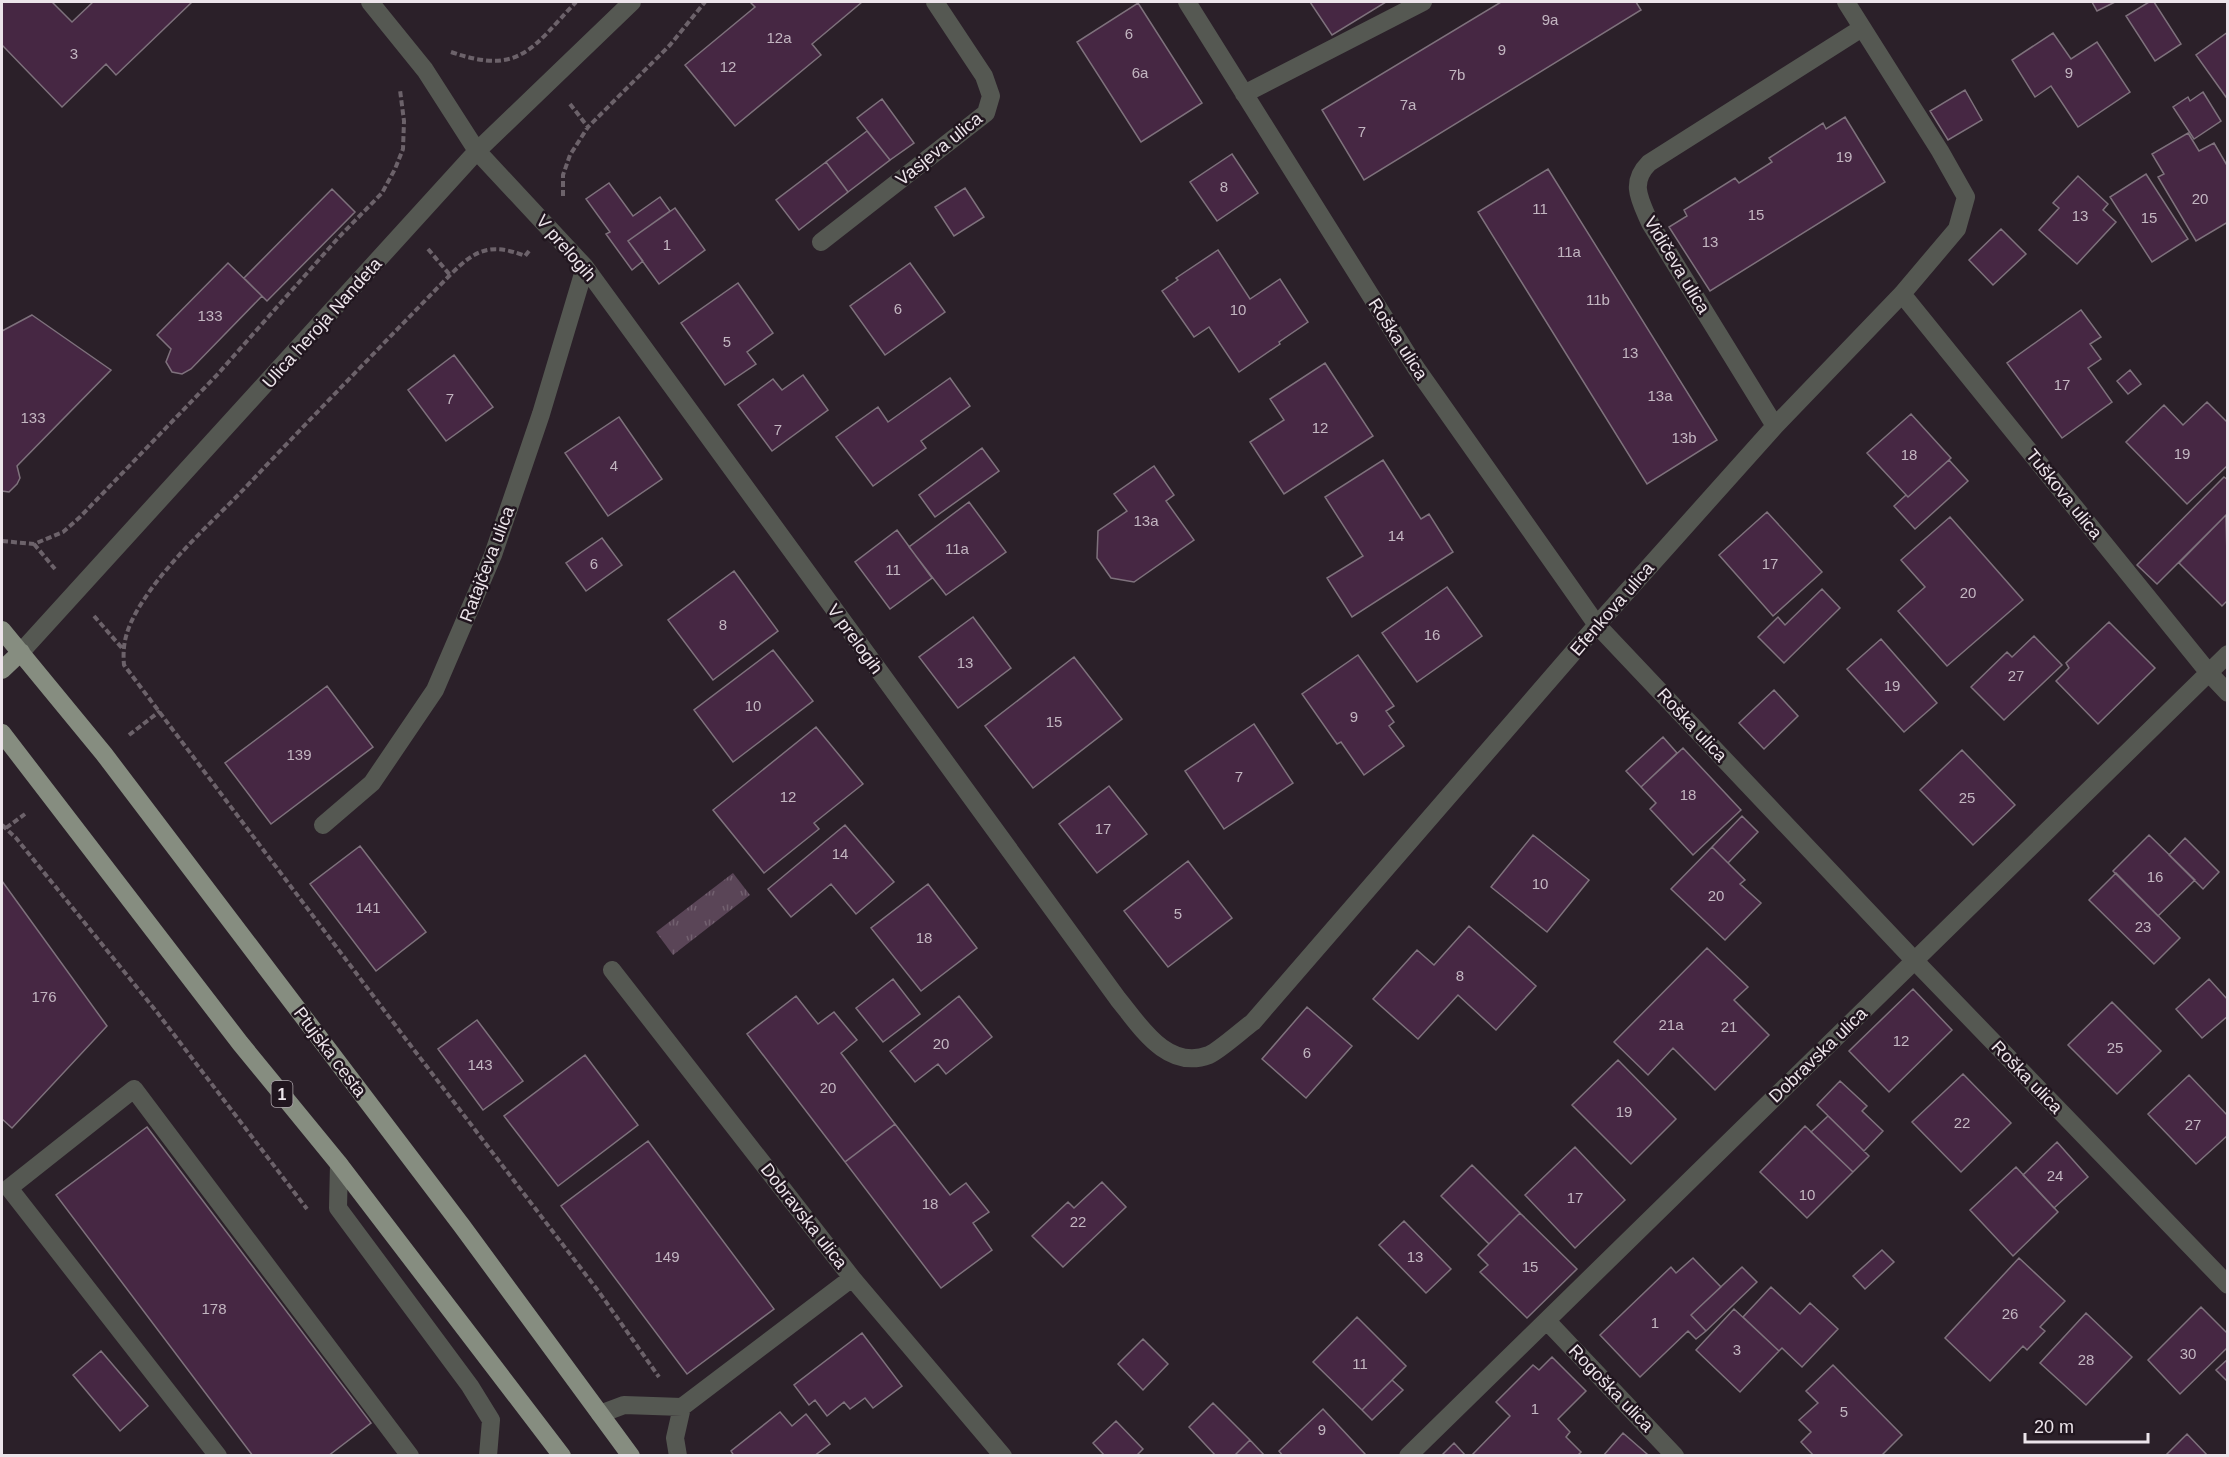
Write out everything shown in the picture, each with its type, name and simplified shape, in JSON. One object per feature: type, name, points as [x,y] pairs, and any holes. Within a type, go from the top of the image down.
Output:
[{"type":"main road","name":"Ptujska cesta","points":[[2,630],[104,754],[448,1208],[631,1455]]},
{"type":"main road","points":[[2,670],[21,652]]},
{"type":"main road","name":"1","points":[[2,733],[233,1034],[339,1164],[562,1455]]},
{"type":"street","name":"V prelogih","points":[[370,2],[425,70],[477,152],[585,267],[1118,999],[1155,1044],[1182,1059],[1209,1055],[1254,1022]]},
{"type":"street","name":"Ulica heroja Nandeta","points":[[21,652],[477,152],[632,2]]},
{"type":"street","name":"Vasjeva ulica","points":[[820,242],[986,113],[991,96],[984,76],[935,2]]},
{"type":"street","name":"Roška ulica","points":[[1187,2],[1416,368],[1597,625],[1914,960],[2228,1286]]},
{"type":"street","points":[[1244,94],[1423,2]]},
{"type":"street","points":[[1845,2],[1862,28]]},
{"type":"street","name":"Efenkova ulica","points":[[1254,1022],[1597,625],[1775,426],[1902,294],[1957,229],[1966,197],[1862,28]]},
{"type":"street","name":"Vidičeva ulica","points":[[1775,426],[1650,223],[1642,206],[1637,180],[1640,172],[1649,163],[1862,28]]},
{"type":"street","name":"Ratajčeva ulica","points":[[323,825],[372,783],[435,690],[493,555],[541,414],[585,267]]},
{"type":"street","name":"Tuškova ulica","points":[[1902,294],[2209,673],[2228,693]]},
{"type":"street","name":"Dobravska ulica","points":[[1408,1455],[2228,654]]},
{"type":"street","name":"Dobravska ulica","points":[[612,970],[852,1278],[1004,1455]]},
{"type":"street","points":[[218,1455],[9,1188],[134,1089],[410,1455]]},
{"type":"street","points":[[339,1164],[338,1208],[470,1386],[491,1420],[488,1455]]},
{"type":"street","points":[[600,1414],[624,1405],[682,1407],[852,1278]]},
{"type":"street","name":"Rogoška ulica","points":[[1547,1321],[1675,1455]]},
{"type":"street","points":[[678,1455],[675,1438],[682,1407]]},
{"type":"path","points":[[449,51],[472,60],[494,61],[518,57],[529,51],[576,2]]},
{"type":"path","points":[[563,200],[563,175],[570,155],[588,127],[670,45],[705,2]]},
{"type":"path","points":[[2,541],[34,544],[63,532],[80,517],[216,376],[339,237],[382,193],[403,149],[404,121],[399,90]]},
{"type":"path","points":[[525,256],[507,249],[483,250],[468,258],[450,275],[205,529],[163,576],[138,609],[127,633],[122,648],[124,665],[599,1292],[661,1378]]},
{"type":"path","points":[[129,735],[160,711]]},
{"type":"path","points":[[6,828],[28,812]]},
{"type":"path","points":[[2,825],[156,1011],[309,1211]]},
{"type":"green space","points":[[733,873],[750,895],[673,955],[656,932]]},
{"type":"building","points":[[2,2],[52,2],[72,22],[93,2],[192,2],[116,75],[106,64],[62,107],[2,45]]},
{"type":"building","points":[[750,2],[862,2],[812,44],[821,55],[735,126],[685,65],[755,7]]},
{"type":"building","points":[[1310,2],[1386,2],[1332,35]]},
{"type":"building","points":[[1501,2],[1636,2],[1641,10],[1364,180],[1322,110]]},
{"type":"building","points":[[2092,2],[2115,2],[2097,11]]},
{"type":"building","points":[[2149,2],[2154,2],[2181,44],[2155,61],[2126,16]]},
{"type":"building","points":[[1138,3],[1202,103],[1141,142],[1077,42]]},
{"type":"building","points":[[2228,32],[2228,95],[2226,97],[2196,55]]},
{"type":"building","points":[[2053,33],[2071,59],[2097,42],[2130,92],[2078,127],[2051,86],[2035,97],[2012,60]]},
{"type":"building","points":[[1965,90],[1982,120],[1948,140],[1930,111]]},
{"type":"building","points":[[2203,92],[2221,121],[2194,139],[2173,107],[2188,97],[2190,101]]},
{"type":"building","points":[[882,99],[914,143],[890,160],[857,118]]},
{"type":"building","points":[[1845,117],[1885,182],[1710,291],[1669,227],[1687,216],[1684,210],[1735,178],[1739,183],[1772,162],[1769,158],[1823,123],[1826,129]]},
{"type":"building","points":[[867,131],[890,160],[848,192],[826,162]]},
{"type":"building","points":[[2188,133],[2199,151],[2214,143],[2228,167],[2228,222],[2196,241],[2158,177],[2164,174],[2152,154]]},
{"type":"building","points":[[1232,154],[1258,193],[1217,221],[1190,182]]},
{"type":"building","points":[[826,162],[848,192],[799,230],[776,200]]},
{"type":"building","points":[[1548,169],[1717,440],[1647,484],[1478,212]]},
{"type":"building","points":[[2146,174],[2188,239],[2152,262],[2110,197]]},
{"type":"building","points":[[2078,176],[2108,204],[2103,210],[2116,222],[2077,264],[2039,230],[2059,208],[2053,203]]},
{"type":"building","points":[[609,183],[633,216],[660,197],[670,211],[628,241],[643,261],[632,270],[606,234],[610,232],[586,199]]},
{"type":"building","points":[[965,188],[984,217],[954,236],[935,207]]},
{"type":"building","points":[[332,189],[355,212],[267,301],[244,278]]},
{"type":"building","points":[[675,208],[705,250],[659,284],[628,241]]},
{"type":"building","points":[[2001,229],[2026,254],[1993,285],[1969,260]]},
{"type":"building","points":[[1218,250],[1250,299],[1280,279],[1308,322],[1239,372],[1209,327],[1194,337],[1162,291],[1178,280],[1176,278]]},
{"type":"building","points":[[228,263],[262,296],[191,369],[182,374],[172,372],[166,362],[171,349],[157,335]]},
{"type":"building","points":[[910,263],[945,312],[885,355],[850,306]]},
{"type":"building","points":[[738,283],[773,333],[747,352],[756,364],[725,385],[681,323]]},
{"type":"building","points":[[2081,310],[2101,337],[2090,344],[2101,359],[2088,368],[2112,402],[2062,438],[2007,363]]},
{"type":"building","points":[[32,315],[111,370],[17,466],[20,478],[17,484],[9,492],[2,491],[2,331]]},
{"type":"building","points":[[454,355],[493,407],[446,441],[408,390]]},
{"type":"building","points":[[1325,363],[1373,436],[1284,494],[1250,442],[1284,420],[1270,399]]},
{"type":"building","points":[[2130,370],[2141,384],[2128,394],[2117,381]]},
{"type":"building","points":[[803,375],[828,410],[772,451],[738,405],[773,379],[782,390]]},
{"type":"building","points":[[950,378],[970,406],[921,441],[926,448],[873,486],[836,437],[878,407],[888,422]]},
{"type":"building","points":[[2207,402],[2228,423],[2228,465],[2187,504],[2126,442],[2164,405],[2183,425]]},
{"type":"building","points":[[1911,414],[1951,458],[1908,497],[1867,453]]},
{"type":"building","points":[[619,417],[662,479],[608,516],[565,453]]},
{"type":"building","points":[[982,448],[999,471],[935,517],[919,495]]},
{"type":"building","points":[[1383,460],[1421,519],[1429,514],[1453,552],[1352,617],[1327,578],[1363,556],[1325,497]]},
{"type":"building","points":[[1949,460],[1968,481],[1915,529],[1894,506],[1906,495],[1908,497]]},
{"type":"building","points":[[1154,466],[1174,495],[1166,501],[1194,540],[1134,582],[1111,578],[1097,558],[1098,531],[1127,511],[1114,494]]},
{"type":"building","points":[[2224,477],[2228,480],[2228,517],[2226,515],[2157,584],[2137,565]]},
{"type":"building","points":[[969,502],[1006,552],[946,595],[909,547]]},
{"type":"building","points":[[1767,512],[1822,572],[1773,616],[1719,555]]},
{"type":"building","points":[[2226,515],[2228,600],[2222,606],[2179,563]]},
{"type":"building","points":[[1950,517],[2023,600],[1947,666],[1898,611],[1925,587],[1901,560]]},
{"type":"building","points":[[897,530],[932,578],[890,609],[855,562]]},
{"type":"building","points":[[602,538],[622,565],[586,591],[566,563]]},
{"type":"building","points":[[734,571],[778,631],[713,680],[668,620]]},
{"type":"building","points":[[1447,587],[1482,636],[1417,682],[1382,633]]},
{"type":"building","points":[[1822,589],[1840,608],[1784,663],[1758,637],[1778,617],[1785,625]]},
{"type":"building","points":[[973,617],[1011,668],[958,708],[919,657]]},
{"type":"building","points":[[2109,622],[2155,668],[2098,724],[2056,681],[2069,668],[2066,663]]},
{"type":"building","points":[[2034,636],[2062,665],[2004,720],[1971,687],[2007,652],[2012,657]]},
{"type":"building","points":[[1881,639],[1937,703],[1904,732],[1847,669]]},
{"type":"building","points":[[773,650],[813,701],[733,762],[694,710]]},
{"type":"building","points":[[1358,655],[1394,706],[1386,711],[1394,722],[1389,726],[1404,746],[1364,775],[1341,742],[1337,744],[1302,694]]},
{"type":"building","points":[[1074,657],[1122,719],[1033,788],[985,726]]},
{"type":"building","points":[[327,686],[373,747],[271,824],[225,763]]},
{"type":"building","points":[[1774,690],[1798,716],[1764,749],[1739,723]]},
{"type":"building","points":[[1254,724],[1293,783],[1224,829],[1185,771]]},
{"type":"building","points":[[816,727],[863,784],[814,823],[819,829],[764,873],[713,810]]},
{"type":"building","points":[[1663,737],[1677,753],[1641,787],[1626,771]]},
{"type":"building","points":[[1683,748],[1741,810],[1693,855],[1650,809],[1656,803],[1641,787]]},
{"type":"building","points":[[1962,750],[2015,805],[1973,845],[1920,790]]},
{"type":"building","points":[[1109,786],[1147,834],[1097,873],[1059,824]]},
{"type":"building","points":[[1742,816],[1758,832],[1728,863],[1712,847]]},
{"type":"building","points":[[845,825],[894,882],[856,914],[831,884],[791,917],[768,889]]},
{"type":"building","points":[[1533,835],[1589,880],[1547,932],[1491,887]]},
{"type":"building","points":[[2149,835],[2195,880],[2158,916],[2113,871]]},
{"type":"building","points":[[2185,838],[2219,872],[2203,889],[2169,855]]},
{"type":"building","points":[[360,846],[426,932],[376,971],[310,884]]},
{"type":"building","points":[[1712,847],[1745,880],[1740,884],[1761,903],[1725,940],[1671,889]]},
{"type":"building","points":[[1188,861],[1232,918],[1168,967],[1124,911]]},
{"type":"building","points":[[2116,873],[2180,938],[2154,964],[2089,900]]},
{"type":"building","points":[[2,881],[107,1026],[12,1128],[2,1119]]},
{"type":"building","points":[[928,884],[977,948],[921,991],[871,928]]},
{"type":"building","points":[[1469,926],[1536,986],[1496,1030],[1458,995],[1418,1039],[1373,999],[1417,950],[1434,965]]},
{"type":"building","points":[[1707,948],[1748,987],[1734,1000],[1769,1035],[1715,1090],[1673,1048],[1648,1075],[1614,1042]]},
{"type":"building","points":[[893,979],[920,1014],[883,1042],[856,1008]]},
{"type":"building","points":[[2209,979],[2228,1000],[2228,1016],[2202,1038],[2176,1009]]},
{"type":"building","points":[[1913,989],[1952,1030],[1889,1092],[1849,1051]]},
{"type":"building","points":[[796,996],[818,1024],[834,1012],[857,1040],[841,1053],[895,1124],[845,1162],[747,1034]]},
{"type":"building","points":[[959,996],[992,1037],[946,1074],[938,1064],[915,1082],[890,1051]]},
{"type":"building","points":[[2112,1002],[2161,1051],[2117,1094],[2068,1045]]},
{"type":"building","points":[[1307,1007],[1352,1046],[1306,1098],[1262,1059]]},
{"type":"building","points":[[477,1020],[523,1081],[483,1110],[438,1049]]},
{"type":"building","points":[[585,1055],[638,1125],[558,1186],[504,1116]]},
{"type":"building","points":[[1618,1060],[1676,1119],[1631,1164],[1572,1105]]},
{"type":"building","points":[[1963,1074],[2011,1123],[1961,1172],[1912,1122]]},
{"type":"building","points":[[2189,1075],[2228,1116],[2228,1135],[2196,1164],[2148,1114]]},
{"type":"building","points":[[1840,1081],[1867,1106],[1862,1111],[1883,1131],[1864,1151],[1817,1105]]},
{"type":"building","points":[[1828,1116],[1869,1156],[1853,1172],[1811,1132]]},
{"type":"building","points":[[895,1124],[950,1195],[966,1183],[989,1212],[973,1223],[992,1250],[941,1288],[845,1162]]},
{"type":"building","points":[[1805,1126],[1853,1172],[1807,1218],[1760,1172]]},
{"type":"building","points":[[147,1127],[371,1423],[328,1456],[253,1456],[56,1195]]},
{"type":"building","points":[[648,1141],[774,1309],[687,1374],[561,1206]]},
{"type":"building","points":[[2057,1142],[2088,1177],[2054,1208],[2023,1175]]},
{"type":"building","points":[[1575,1147],[1625,1200],[1575,1248],[1525,1195]]},
{"type":"building","points":[[1472,1165],[1520,1213],[1489,1244],[1441,1196]]},
{"type":"building","points":[[2016,1167],[2058,1212],[2013,1256],[1970,1210]]},
{"type":"building","points":[[1102,1182],[1126,1207],[1063,1267],[1032,1236],[1068,1202],[1074,1208]]},
{"type":"building","points":[[1520,1213],[1577,1269],[1527,1318],[1480,1272],[1488,1265],[1478,1255]]},
{"type":"building","points":[[1404,1221],[1451,1269],[1426,1293],[1379,1245]]},
{"type":"building","points":[[1882,1250],[1894,1262],[1865,1289],[1853,1276]]},
{"type":"building","points":[[1693,1258],[1721,1287],[1691,1315],[1706,1331],[1696,1339],[1688,1331],[1640,1377],[1600,1335],[1671,1267],[1676,1273]]},
{"type":"building","points":[[2019,1258],[2065,1301],[2040,1327],[2045,1331],[2027,1350],[2023,1346],[1990,1381],[1945,1338]]},
{"type":"building","points":[[1742,1267],[1757,1282],[1706,1331],[1691,1315]]},
{"type":"building","points":[[1771,1287],[1800,1314],[1810,1303],[1838,1329],[1802,1367],[1782,1348],[1779,1351],[1743,1317]]},
{"type":"building","points":[[2201,1307],[2228,1334],[2228,1347],[2180,1394],[2148,1360]]},
{"type":"building","points":[[1734,1309],[1779,1351],[1740,1392],[1696,1350]]},
{"type":"building","points":[[2086,1313],[2132,1357],[2086,1405],[2040,1363]]},
{"type":"building","points":[[1357,1317],[1406,1366],[1362,1410],[1313,1362]]},
{"type":"building","points":[[862,1333],[902,1386],[873,1408],[865,1398],[850,1409],[844,1402],[827,1416],[815,1400],[809,1405],[794,1385]]},
{"type":"building","points":[[1143,1339],[1168,1364],[1143,1390],[1118,1364]]},
{"type":"building","points":[[101,1351],[148,1406],[120,1431],[73,1375]]},
{"type":"building","points":[[1552,1357],[1586,1391],[1558,1419],[1570,1432],[1566,1437],[1581,1452],[1577,1456],[1471,1456],[1510,1416],[1496,1402],[1533,1365],[1539,1370]]},
{"type":"building","points":[[2228,1359],[2228,1382],[2216,1370]]},
{"type":"building","points":[[1833,1365],[1902,1435],[1881,1456],[1814,1456],[1801,1442],[1811,1432],[1799,1420],[1818,1403],[1806,1391]]},
{"type":"building","points":[[1392,1380],[1403,1390],[1372,1420],[1362,1410]]},
{"type":"building","points":[[1213,1403],[1250,1440],[1234,1456],[1216,1456],[1189,1427]]},
{"type":"building","points":[[1323,1409],[1365,1454],[1364,1456],[1283,1456],[1279,1451]]},
{"type":"building","points":[[780,1412],[792,1426],[806,1414],[830,1444],[814,1456],[734,1456],[731,1451]]},
{"type":"building","points":[[1116,1421],[1143,1449],[1136,1456],[1105,1456],[1093,1443]]},
{"type":"building","points":[[1623,1433],[1647,1454],[1645,1456],[1603,1456]]},
{"type":"building","points":[[2187,1434],[2208,1456],[2165,1456]]},
{"type":"building","points":[[1250,1440],[1265,1456],[1234,1456]]},
{"type":"building","points":[[1454,1443],[1466,1456],[1441,1456]]}]
